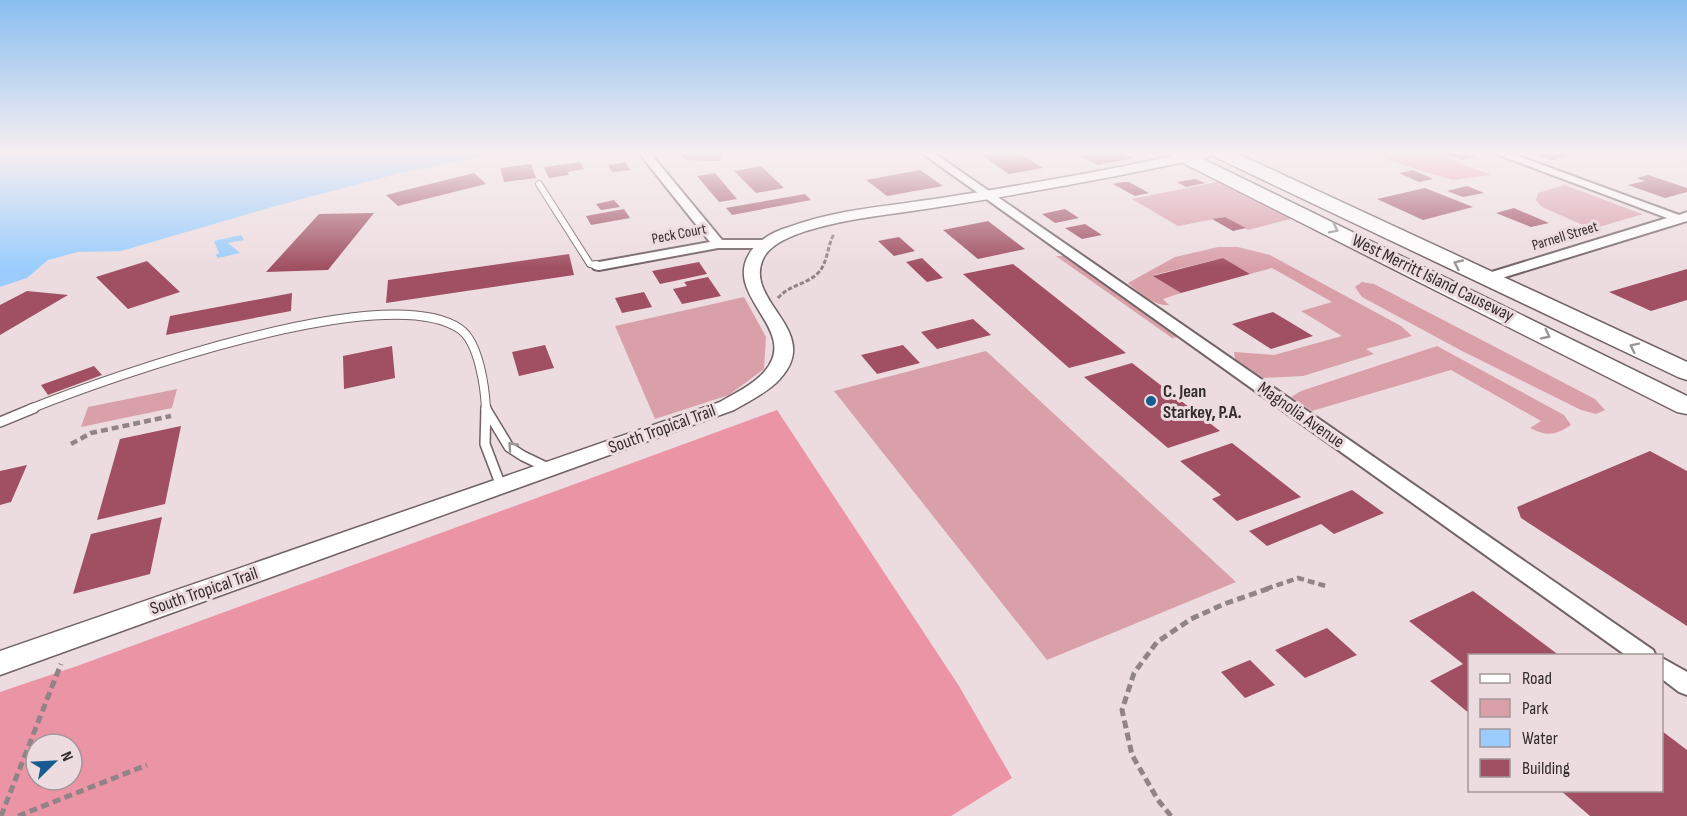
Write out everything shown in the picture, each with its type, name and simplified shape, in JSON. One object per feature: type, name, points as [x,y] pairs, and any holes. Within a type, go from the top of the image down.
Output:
[{"type":"main road","name":"West Merritt Island Causeway","points":[[1254,191],[1687,406]]},
{"type":"main road","name":"West Merritt Island Causeway","points":[[1302,191],[1687,372]]},
{"type":"street","points":[[676,191],[718,244]]},
{"type":"street","name":"Magnolia Avenue","points":[[981,191],[1642,654]]},
{"type":"street","points":[[767,244],[802,228],[834,220],[1007,191]]},
{"type":"street","points":[[1606,191],[1684,219]]},
{"type":"street","name":"Parnell Street","points":[[1487,278],[1684,219]]},
{"type":"street","name":"Peck Court","points":[[599,266],[718,244],[767,244]]},
{"type":"street","name":"South Tropical Trail","points":[[0,663],[727,406],[758,387],[776,372],[785,352],[780,328],[753,287],[750,270],[756,255],[767,244]]},
{"type":"street","points":[[1663,668],[1687,685]]},
{"type":"lane","points":[[543,191],[590,264],[599,266]]},
{"type":"lane","points":[[0,422],[133,372],[236,340],[348,319],[419,315],[450,321],[462,330],[478,362],[486,409],[485,444],[489,462],[501,486]]},
{"type":"lane","points":[[486,409],[492,415],[509,446],[521,455],[550,469]]},
{"type":"path","points":[[781,306],[778,300],[783,292],[818,273],[824,264],[831,238],[838,231]]},
{"type":"path","points":[[71,444],[91,433],[171,416]]},
{"type":"path","points":[[1171,816],[1158,800],[1132,755],[1122,710],[1134,673],[1158,642],[1191,619],[1224,604],[1298,578],[1326,586]]},
{"type":"path","points":[[1,816],[72,638]]},
{"type":"path","points":[[18,816],[147,765]]},
{"type":"green space","points":[[1172,191],[1235,191],[1291,219],[1248,230],[1225,217],[1178,226],[1132,199]]},
{"type":"green space","points":[[1581,191],[1643,214],[1592,229],[1542,207],[1536,200],[1538,193]]},
{"type":"green space","points":[[1218,247],[1238,247],[1270,255],[1401,326],[1412,336],[1366,349],[1374,354],[1303,376],[1263,378],[1235,359],[1234,352],[1274,355],[1342,336],[1301,311],[1332,302],[1272,268],[1250,274],[1223,258],[1154,275],[1181,293],[1163,299],[1169,305],[1152,301],[1128,283],[1175,257]]},
{"type":"green space","points":[[1056,256],[1065,256],[1173,331],[1177,337],[1172,338]]},
{"type":"green space","points":[[1362,282],[1374,284],[1595,399],[1605,410],[1596,414],[1581,410],[1462,351],[1362,297],[1355,287]]},
{"type":"green space","points":[[744,297],[766,337],[764,369],[729,395],[655,419],[615,326]]},
{"type":"green space","points":[[1437,346],[1564,415],[1571,425],[1551,434],[1536,431],[1530,428],[1541,421],[1451,370],[1312,411],[1291,397],[1301,391]]},
{"type":"green space","points":[[986,351],[1236,582],[1047,660],[834,391]]},
{"type":"green space","points":[[177,389],[172,408],[81,427],[88,407]]},
{"type":"shaded area","points":[[777,410],[959,686],[1012,778],[951,816],[0,816],[0,692],[77,666]]},
{"type":"water","points":[[0,191],[332,191],[121,251],[78,252],[48,260],[27,278],[0,287]]},
{"type":"water","points":[[241,235],[244,240],[228,243],[240,253],[218,258],[216,255],[219,253],[214,241]]},
{"type":"building","points":[[402,191],[458,191],[398,206],[386,195]]},
{"type":"building","points":[[710,191],[730,191],[737,199],[719,202]]},
{"type":"building","points":[[881,191],[915,191],[887,196]]},
{"type":"building","points":[[1126,191],[1149,193],[1135,196]]},
{"type":"building","points":[[1412,191],[1433,191],[1473,207],[1423,220],[1377,199]]},
{"type":"building","points":[[1447,191],[1484,193],[1463,197]]},
{"type":"building","points":[[1645,191],[1687,191],[1687,192],[1665,198]]},
{"type":"building","points":[[805,194],[811,200],[732,215],[726,208]]},
{"type":"building","points":[[614,200],[620,207],[601,210],[596,204]]},
{"type":"building","points":[[1514,208],[1549,223],[1531,227],[1496,213]]},
{"type":"building","points":[[624,209],[630,218],[591,225],[586,216]]},
{"type":"building","points":[[1065,209],[1079,218],[1055,223],[1042,214]]},
{"type":"building","points":[[374,213],[328,270],[266,272],[319,214]]},
{"type":"building","points":[[1225,217],[1246,228],[1233,231],[1212,219]]},
{"type":"building","points":[[988,221],[1025,249],[978,259],[943,230]]},
{"type":"building","points":[[1085,224],[1102,235],[1082,239],[1065,228]]},
{"type":"building","points":[[899,237],[915,251],[894,256],[878,241]]},
{"type":"building","points":[[569,254],[574,275],[386,303],[388,280]]},
{"type":"building","points":[[922,258],[943,278],[927,282],[906,262]]},
{"type":"building","points":[[1223,258],[1250,274],[1181,293],[1153,276]]},
{"type":"building","points":[[147,261],[180,292],[128,309],[96,277]]},
{"type":"building","points":[[699,262],[707,274],[660,284],[652,271]]},
{"type":"building","points":[[1013,264],[1126,353],[1069,368],[963,274]]},
{"type":"building","points":[[1687,269],[1687,300],[1651,311],[1609,292]]},
{"type":"building","points":[[708,277],[721,296],[682,304],[673,289],[687,286],[684,282]]},
{"type":"building","points":[[27,291],[68,295],[0,335],[0,305]]},
{"type":"building","points":[[644,292],[652,307],[622,313],[615,298]]},
{"type":"building","points":[[292,293],[291,311],[166,335],[170,316]]},
{"type":"building","points":[[1273,312],[1313,336],[1271,349],[1232,324]]},
{"type":"building","points":[[973,319],[991,335],[937,349],[921,332]]},
{"type":"building","points":[[545,345],[554,368],[519,376],[512,352]]},
{"type":"building","points":[[903,345],[920,363],[877,374],[861,355]]},
{"type":"building","points":[[392,346],[395,378],[344,389],[343,356]]},
{"type":"building","points":[[1132,363],[1220,431],[1168,448],[1084,377]]},
{"type":"building","points":[[94,366],[102,375],[48,395],[41,385]]},
{"type":"building","points":[[181,426],[165,504],[97,520],[120,439]]},
{"type":"building","points":[[1232,443],[1301,497],[1237,521],[1212,499],[1221,495],[1180,461]]},
{"type":"building","points":[[1650,451],[1687,471],[1687,626],[1521,518],[1517,507]]},
{"type":"building","points":[[27,465],[11,502],[0,505],[0,471]]},
{"type":"building","points":[[1352,490],[1384,513],[1334,534],[1321,524],[1267,546],[1249,531]]},
{"type":"building","points":[[162,517],[150,574],[73,594],[91,534]]},
{"type":"building","points":[[1473,591],[1557,654],[1468,654],[1468,712],[1430,681],[1463,664],[1409,621]]},
{"type":"building","points":[[1327,628],[1357,655],[1305,678],[1275,650]]},
{"type":"building","points":[[1250,660],[1275,685],[1245,698],[1221,672]]},
{"type":"building","points":[[1663,732],[1687,750],[1687,816],[1590,816],[1562,792],[1663,792]]},
{"type":"place","name":"C. Jean Starkey, P.A.","points":[[1151,401]]}]
